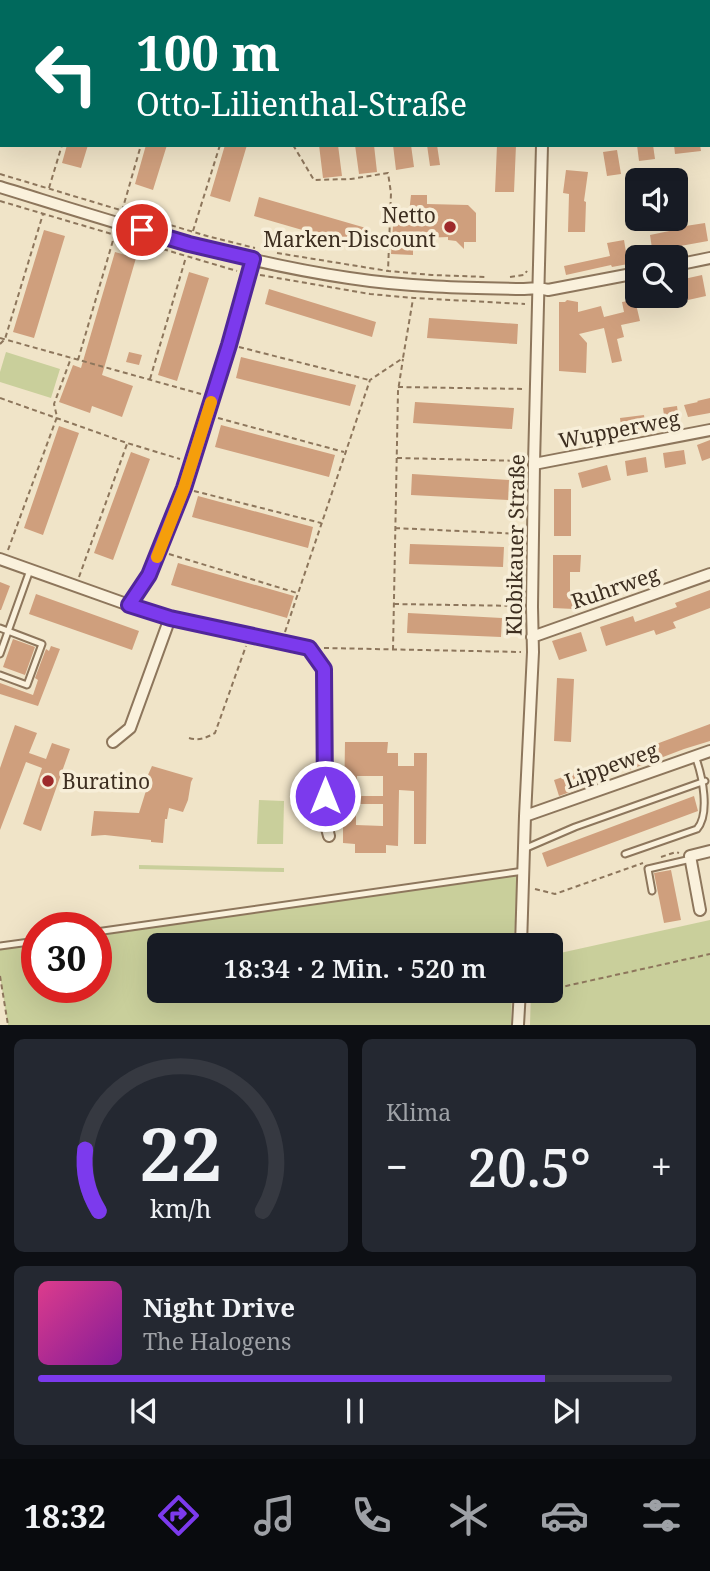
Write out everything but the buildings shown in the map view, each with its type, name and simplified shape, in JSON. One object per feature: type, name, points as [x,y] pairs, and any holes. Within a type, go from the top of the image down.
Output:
[{"type":"street","name":"Klobikauer Straße","points":[[521,933],[533,652],[534,464],[542,147]]},
{"type":"street","points":[[0,187],[189,244],[255,254],[347,278],[414,286],[548,290],[625,275]]},
{"type":"street","points":[[129,605],[149,575],[184,488],[255,254]]},
{"type":"street","points":[[688,263],[710,258]]},
{"type":"street","name":"Wupperweg","points":[[534,464],[710,430]]},
{"type":"street","points":[[2,560],[170,618],[309,648],[324,669],[325,821],[329,836]]},
{"type":"street","name":"Ruhrweg","points":[[532,637],[710,574]]},
{"type":"street","points":[[113,742],[130,728],[170,618]]},
{"type":"street","name":"Lippeweg","points":[[525,817],[710,751]]},
{"type":"street","points":[[700,910],[691,858],[710,851]]},
{"type":"street","points":[[518,1025],[519,1003]]},
{"type":"lane","points":[[0,654],[30,570]]},
{"type":"lane","points":[[0,628],[42,644],[27,685],[0,675]]},
{"type":"lane","points":[[625,853],[703,825],[710,812],[709,800],[705,780],[695,756]]},
{"type":"lane","points":[[524,849],[575,827],[705,780]]},
{"type":"lane","points":[[652,891],[648,869],[691,858]]},
{"type":"lane","points":[[112,931],[524,871]]},
{"type":"lane","points":[[0,946],[21,943]]},
{"type":"path","points":[[49,188],[61,147]]},
{"type":"path","points":[[122,210],[140,147]]},
{"type":"path","points":[[193,231],[219,147]]},
{"type":"path","points":[[294,147],[314,180],[351,179],[388,173],[391,193],[388,271]]},
{"type":"path","points":[[0,174],[193,231],[255,254]]},
{"type":"path","points":[[0,344],[5,339],[46,201]]},
{"type":"path","points":[[78,360],[119,223]]},
{"type":"path","points":[[150,379],[189,244]]},
{"type":"path","points":[[278,253],[388,271],[488,277]]},
{"type":"path","points":[[510,277],[524,275],[528,271]]},
{"type":"path","points":[[393,650],[398,387],[414,286]]},
{"type":"path","points":[[0,338],[212,398]]},
{"type":"path","points":[[229,345],[370,380]]},
{"type":"path","points":[[2,560],[57,417],[54,404],[71,358]]},
{"type":"path","points":[[281,642],[370,380],[403,358]]},
{"type":"path","points":[[398,387],[537,390]]},
{"type":"path","points":[[0,398],[191,463]]},
{"type":"path","points":[[206,415],[345,452]]},
{"type":"path","points":[[75,587],[127,443]]},
{"type":"path","points":[[396,458],[528,461],[534,464]]},
{"type":"path","points":[[184,488],[322,523]]},
{"type":"path","points":[[394,528],[534,534]]},
{"type":"path","points":[[159,551],[298,593]]},
{"type":"path","points":[[394,604],[532,607]]},
{"type":"path","points":[[189,738],[196,740],[215,733],[250,635]]},
{"type":"path","points":[[309,648],[533,652]]},
{"type":"path","points":[[523,886],[555,894],[676,852],[691,858]]},
{"type":"path","points":[[563,987],[710,954]]},
{"type":"path","points":[[0,976],[8,1025]]},
{"type":"green space","points":[[6,352],[60,369],[51,398],[0,382]]},
{"type":"green space","points":[[259,800],[284,801],[283,844],[257,844]]},
{"type":"green space","points":[[139,865],[284,868],[284,872],[139,869]]},
{"type":"green space","points":[[517,875],[515,933],[147,933],[147,1003],[512,1003],[511,1025],[8,1025],[0,976],[0,946],[21,943],[21,1003],[112,1003],[112,931]]},
{"type":"green space","points":[[710,920],[710,1025],[530,1025],[531,1003],[563,1003],[563,952]]},
{"type":"slow traffic","points":[[157,557],[184,488],[211,402]]},
{"type":"place","name":"Netto Marken-Discount","points":[[450,227]]},
{"type":"place","name":"Buratino","points":[[48,781]]},
{"type":"route","points":[[142,230],[253,259],[184,488],[149,575],[129,605],[170,618],[309,648],[324,669],[325,796]]}]
